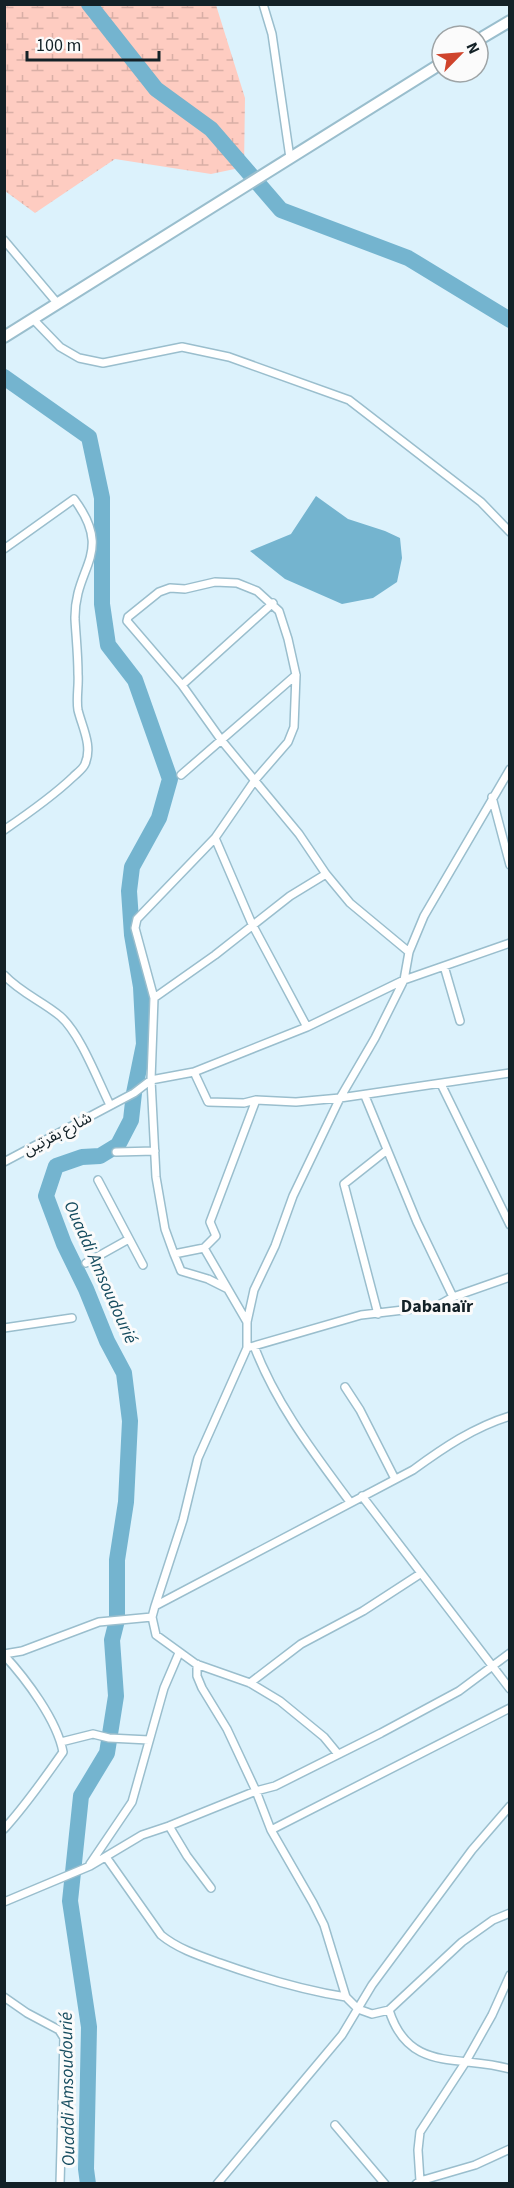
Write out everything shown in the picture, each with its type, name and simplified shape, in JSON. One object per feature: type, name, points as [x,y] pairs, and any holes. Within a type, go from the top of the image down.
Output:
[{"type":"street","points":[[264,4],[272,34],[290,158]]},
{"type":"street","points":[[490,33],[510,21]]},
{"type":"street","points":[[4,337],[430,70]]},
{"type":"street","points":[[4,240],[58,304]]},
{"type":"street","points":[[33,320],[60,347],[79,358],[103,363],[182,347],[229,357],[350,400],[481,502],[510,532]]},
{"type":"street","points":[[4,549],[74,499],[85,513],[92,532],[93,548],[80,588],[75,615],[79,676],[78,708],[88,745],[85,765],[52,797],[4,830]]},
{"type":"street","points":[[227,1288],[181,1270],[174,1254],[159,1201],[151,1080],[154,998],[135,928],[136,919],[215,838],[255,780],[288,742],[294,727],[296,675],[282,618],[273,603],[257,591],[237,584],[215,582],[185,589],[170,588],[159,592],[127,621],[182,685],[222,741],[255,780],[299,834],[326,874],[351,903],[409,952]]},
{"type":"street","points":[[182,685],[273,603]]},
{"type":"street","points":[[181,775],[296,675]]},
{"type":"street","points":[[350,1502],[281,1404],[250,1347],[247,1322],[254,1290],[275,1246],[293,1196],[340,1098],[375,1038],[404,980],[409,952],[424,916],[510,769]]},
{"type":"street","points":[[492,797],[510,865]]},
{"type":"street","points":[[215,838],[252,924],[307,1027]]},
{"type":"street","points":[[154,998],[215,955],[290,896],[326,874]]},
{"type":"street","points":[[151,1080],[194,1072],[307,1027],[404,980],[510,943]]},
{"type":"street","points":[[444,966],[460,1021]]},
{"type":"street","points":[[4,975],[16,987],[61,1017],[74,1033],[111,1105]]},
{"type":"street","points":[[194,1072],[207,1102],[244,1103],[256,1100],[296,1102],[365,1096],[510,1073]]},
{"type":"street","name":"شارع بقرتين","points":[[4,1162],[134,1093],[151,1080]]},
{"type":"street","points":[[441,1084],[510,1225]]},
{"type":"street","points":[[365,1096],[417,1222],[453,1297]]},
{"type":"street","points":[[174,1254],[204,1248],[216,1236],[210,1222],[256,1100]]},
{"type":"street","points":[[116,1152],[155,1150]]},
{"type":"street","points":[[378,1314],[344,1184],[387,1150]]},
{"type":"street","points":[[98,1180],[143,1265]]},
{"type":"street","points":[[86,1263],[129,1239]]},
{"type":"street","points":[[204,1248],[247,1322]]},
{"type":"street","points":[[338,1754],[324,1737],[280,1701],[250,1683],[197,1664],[156,1635],[152,1617],[183,1520],[198,1458],[250,1347],[361,1315],[437,1306],[453,1297],[510,1277]]},
{"type":"street","points":[[4,1328],[72,1318]]},
{"type":"street","points":[[345,1387],[360,1410],[395,1479]]},
{"type":"street","points":[[155,1606],[413,1470],[450,1444],[492,1421],[510,1416]]},
{"type":"street","points":[[362,1496],[510,1689]]},
{"type":"street","points":[[250,1683],[301,1644],[363,1611],[420,1574]]},
{"type":"street","points":[[4,1655],[22,1651],[99,1622],[152,1617]]},
{"type":"street","points":[[90,1866],[132,1802],[164,1688],[179,1653]]},
{"type":"street","points":[[4,1902],[90,1866],[142,1835],[256,1791],[275,1786],[459,1691],[510,1653]]},
{"type":"street","points":[[4,1655],[20,1672],[46,1713],[61,1742],[63,1752],[34,1791],[29,1802],[4,1830]]},
{"type":"street","points":[[197,1664],[197,1676],[202,1688],[227,1729],[256,1791],[271,1830],[314,1903],[324,1925],[346,1997],[358,2009],[372,2014],[389,2010],[462,1942],[493,1920],[510,1913]]},
{"type":"street","points":[[271,1830],[510,1708]]},
{"type":"street","points":[[61,1742],[93,1734],[109,1738],[149,1740]]},
{"type":"street","points":[[217,2184],[342,2035],[372,1985],[465,1858],[510,1806]]},
{"type":"street","points":[[169,1826],[187,1856],[211,1888]]},
{"type":"street","points":[[105,1857],[162,1935],[170,1942],[264,1979],[309,1991],[346,1997]]},
{"type":"street","points":[[510,1975],[492,2015],[465,2063],[420,2132],[417,2150],[418,2182],[475,2165],[510,2149]]},
{"type":"street","points":[[4,1997],[58,2030],[64,2038],[60,2184]]},
{"type":"street","points":[[389,2010],[397,2032],[406,2043],[430,2055],[465,2063],[492,2064],[510,2069]]},
{"type":"street","points":[[335,2126],[385,2184]]},
{"type":"green space","points":[[5,4],[216,5],[245,98],[244,167],[211,174],[115,159],[35,213],[5,191]]},
{"type":"water","points":[[316,496],[348,519],[400,538],[402,558],[397,582],[373,598],[342,604],[285,579],[250,551],[291,534]]},
{"type":"waterway","points":[[89,4],[156,89],[211,129],[281,210],[408,258],[510,320]]},
{"type":"waterway","name":"Ouaddi Amsoudourié","points":[[4,377],[89,437],[102,498],[102,604],[108,645],[135,680],[170,779],[159,818],[132,867],[129,891],[132,935],[141,987],[144,1044],[131,1120],[118,1145],[100,1156],[82,1157],[56,1166],[46,1196],[64,1244],[86,1289],[107,1341],[124,1373],[130,1421],[126,1502],[117,1560],[117,1620],[112,1640],[116,1696],[107,1753],[81,1796],[70,1901],[89,2027],[86,2169],[88,2184]]},
{"type":"district","name":"Dabanaïr","points":[[437,1306]]}]
